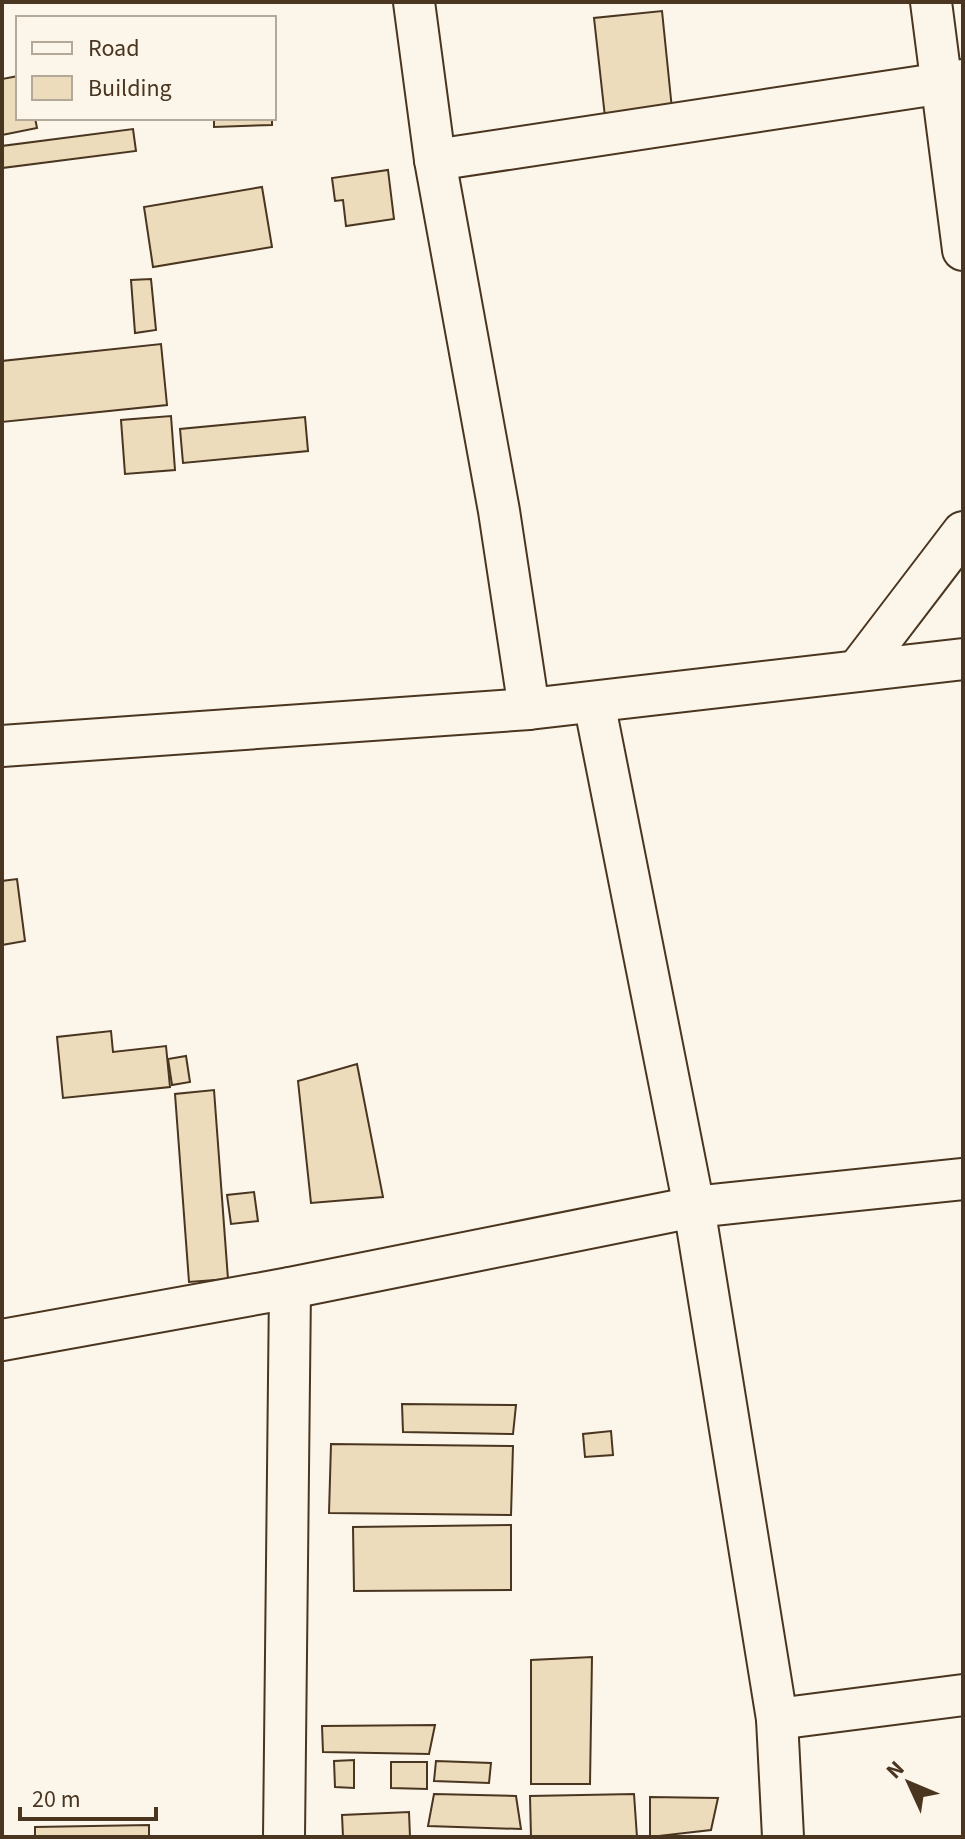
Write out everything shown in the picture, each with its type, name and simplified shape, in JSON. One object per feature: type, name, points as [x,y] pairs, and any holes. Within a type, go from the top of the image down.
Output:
[{"type":"street","points":[[414,2],[435,160],[499,511],[529,709]]},
{"type":"street","points":[[931,2],[953,81],[963,250]]},
{"type":"street","points":[[435,160],[953,81]]},
{"type":"street","points":[[857,671],[963,532]]},
{"type":"street","points":[[2,746],[529,709],[963,659]]},
{"type":"street","points":[[594,702],[694,1207],[777,1719],[783,1837]]},
{"type":"street","points":[[2,1340],[290,1288],[694,1207],[963,1179]]},
{"type":"street","points":[[284,1837],[290,1288]]},
{"type":"street","points":[[777,1719],[963,1695]]},
{"type":"building","points":[[662,11],[672,109],[605,117],[594,18]]},
{"type":"building","points":[[16,76],[16,120],[35,120],[37,128],[2,135],[2,79]]},
{"type":"building","points":[[214,120],[272,120],[272,125],[214,127]]},
{"type":"building","points":[[133,129],[136,151],[2,168],[2,146]]},
{"type":"building","points":[[388,170],[394,219],[346,226],[343,200],[335,201],[332,178]]},
{"type":"building","points":[[262,187],[272,247],[153,267],[144,207]]},
{"type":"building","points":[[151,279],[156,330],[135,333],[131,280]]},
{"type":"building","points":[[161,344],[167,405],[2,422],[2,361]]},
{"type":"building","points":[[171,416],[175,470],[125,474],[121,420]]},
{"type":"building","points":[[305,417],[308,451],[183,463],[180,429]]},
{"type":"building","points":[[17,879],[25,941],[2,945],[2,881]]},
{"type":"building","points":[[111,1031],[113,1052],[166,1046],[170,1087],[63,1098],[57,1037]]},
{"type":"building","points":[[186,1056],[190,1082],[172,1085],[168,1059]]},
{"type":"building","points":[[357,1064],[383,1197],[311,1203],[298,1081]]},
{"type":"building","points":[[214,1090],[228,1279],[189,1282],[175,1094]]},
{"type":"building","points":[[254,1192],[258,1221],[231,1224],[227,1195]]},
{"type":"building","points":[[402,1404],[516,1405],[513,1434],[403,1432]]},
{"type":"building","points":[[611,1431],[613,1455],[585,1457],[583,1434]]},
{"type":"building","points":[[331,1444],[513,1446],[511,1515],[329,1513]]},
{"type":"building","points":[[511,1525],[511,1590],[354,1591],[353,1527]]},
{"type":"building","points":[[592,1657],[590,1784],[531,1784],[531,1660]]},
{"type":"building","points":[[435,1725],[429,1754],[323,1752],[322,1726]]},
{"type":"building","points":[[354,1760],[354,1788],[335,1787],[334,1761]]},
{"type":"building","points":[[436,1761],[491,1763],[489,1783],[434,1781]]},
{"type":"building","points":[[391,1762],[427,1762],[427,1789],[391,1788]]},
{"type":"building","points":[[434,1794],[516,1796],[521,1829],[428,1826]]},
{"type":"building","points":[[634,1794],[637,1837],[531,1837],[530,1796]]},
{"type":"building","points":[[650,1797],[718,1798],[711,1830],[650,1837]]},
{"type":"building","points":[[409,1812],[410,1837],[343,1837],[342,1815]]},
{"type":"building","points":[[149,1825],[149,1837],[35,1837],[35,1827]]}]
